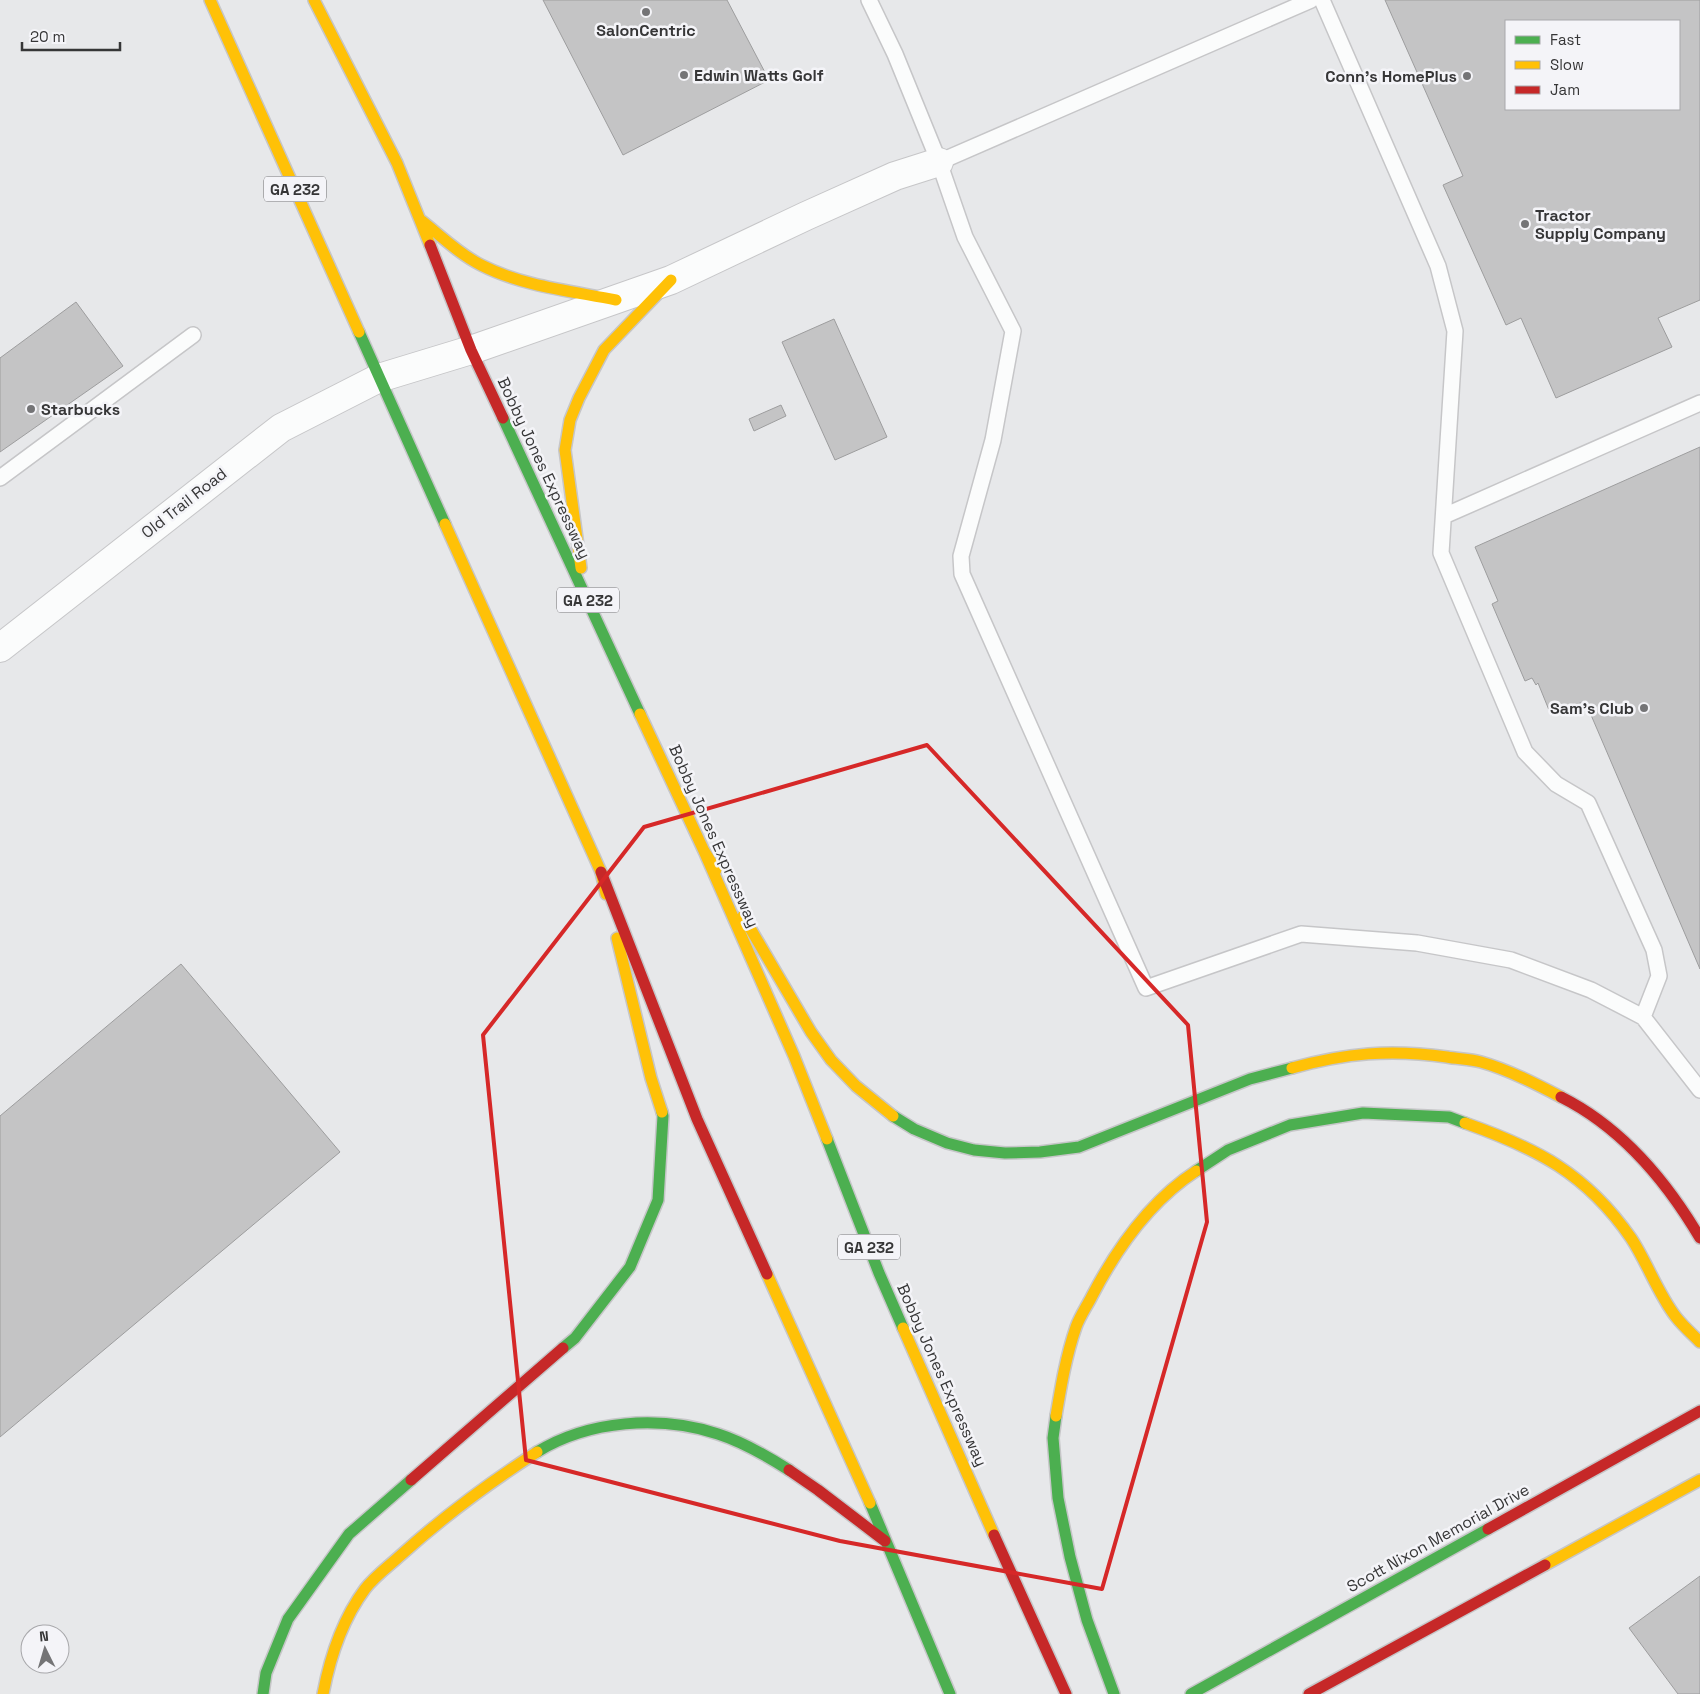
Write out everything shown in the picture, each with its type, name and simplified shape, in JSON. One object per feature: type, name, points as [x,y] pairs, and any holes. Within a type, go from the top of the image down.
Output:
[{"type":"main road","name":"GA 232","points":[[210,0],[601,872],[697,1119],[888,1544],[950,1694]]},
{"type":"main road","name":"Bobby Jones Expressway","points":[[314,0],[397,163],[471,350],[704,851],[794,1056],[879,1273],[1040,1642],[1066,1694]]},
{"type":"main road","points":[[421,220],[451,245],[486,268],[526,282],[616,300]]},
{"type":"main road","points":[[585,594],[565,450],[570,420],[579,398],[604,350],[671,280]]},
{"type":"main road","points":[[704,851],[811,1032],[831,1060],[856,1086],[891,1114],[914,1129],[947,1143],[974,1150],[1005,1153],[1040,1152],[1079,1147],[1250,1079],[1327,1058],[1372,1052],[1420,1053],[1480,1062],[1527,1080],[1575,1105],[1613,1131],[1648,1165],[1684,1210],[1700,1238]]},
{"type":"main road","points":[[264,1694],[266,1673],[288,1619],[349,1534],[575,1338],[630,1267],[658,1200],[663,1116],[651,1078],[601,872]]},
{"type":"main road","points":[[1114,1694],[1087,1620],[1070,1557],[1058,1498],[1053,1438],[1062,1376],[1077,1325],[1105,1271],[1137,1224],[1181,1181],[1228,1150],[1290,1124],[1363,1113],[1449,1117],[1506,1137],[1555,1162],[1577,1178],[1605,1205],[1631,1238],[1676,1316],[1700,1342]]},
{"type":"main road","name":"Scott Nixon Memorial Drive","points":[[1191,1694],[1700,1411]]},
{"type":"main road","points":[[323,1694],[327,1671],[339,1636],[348,1614],[366,1588],[420,1537],[491,1484],[547,1446],[578,1432],[609,1427],[652,1424],[691,1427],[727,1437],[795,1473],[888,1544]]},
{"type":"main road","points":[[1310,1694],[1700,1480]]},
{"type":"street","name":"Old Trail Road","points":[[0,648],[281,428],[380,378],[471,350],[671,280],[895,176],[939,162]]},
{"type":"lane","points":[[869,0],[895,54],[939,162],[965,237],[1013,331],[992,440],[961,556],[962,574],[1146,988],[1301,934],[1418,943],[1511,960],[1591,990],[1643,1017],[1700,1090]]},
{"type":"lane","points":[[939,162],[1311,0]]},
{"type":"lane","points":[[1322,0],[1438,266],[1455,331],[1442,553],[1525,752],[1556,784],[1588,803],[1654,950],[1659,976],[1643,1017]]},
{"type":"lane","points":[[0,478],[193,336]]},
{"type":"lane","points":[[1444,516],[1700,403]]},
{"type":"highlighted area","points":[[927,745],[1188,1025],[1207,1222],[1102,1589],[840,1541],[526,1460],[483,1035],[644,827]]},
{"type":"building","points":[[543,0],[727,0],[769,80],[623,155]]},
{"type":"building","points":[[1385,0],[1700,0],[1700,300],[1658,318],[1672,347],[1556,398],[1521,318],[1506,325],[1443,185],[1463,176]]},
{"type":"building","name":"Starbucks","points":[[76,302],[123,366],[0,452],[0,358]]},
{"type":"building","points":[[834,319],[887,437],[835,460],[782,342]]},
{"type":"building","points":[[781,405],[786,416],[754,431],[749,419]]},
{"type":"building","name":"Sam's Club","points":[[1700,447],[1700,969],[1585,701],[1551,715],[1538,683],[1536,685],[1532,678],[1525,681],[1492,604],[1498,601],[1475,547]]},
{"type":"building","points":[[181,964],[340,1152],[0,1437],[0,1116]]},
{"type":"building","points":[[1700,1576],[1700,1694],[1678,1694],[1629,1628]]},
{"type":"traffic: fast","points":[[359,332],[445,524]]},
{"type":"traffic: fast","points":[[503,418],[640,714]]},
{"type":"traffic: fast","points":[[893,1116],[914,1129],[947,1143],[974,1150],[1005,1153],[1040,1152],[1079,1147],[1250,1079],[1292,1068]]},
{"type":"traffic: fast","points":[[563,1348],[575,1338],[630,1267],[658,1200],[662,1112]]},
{"type":"traffic: fast","points":[[1196,1171],[1228,1150],[1290,1125],[1363,1113],[1449,1117],[1465,1123]]},
{"type":"traffic: fast","points":[[827,1139],[879,1273],[903,1328]]},
{"type":"traffic: fast","points":[[1056,1416],[1053,1438],[1058,1498],[1070,1557],[1087,1620],[1114,1694]]},
{"type":"traffic: fast","points":[[537,1452],[557,1441],[602,1427],[625,1424],[673,1424],[727,1437],[755,1450],[789,1470]]},
{"type":"traffic: fast","points":[[263,1694],[266,1673],[288,1619],[349,1534],[411,1480]]},
{"type":"traffic: fast","points":[[870,1503],[950,1694]]},
{"type":"traffic: fast","points":[[1191,1694],[1488,1529]]},
{"type":"traffic: slow","points":[[210,0],[359,332]]},
{"type":"traffic: slow","points":[[314,0],[397,163],[430,245]]},
{"type":"traffic: slow","points":[[422,221],[465,256],[497,272],[530,283],[616,300]]},
{"type":"traffic: slow","points":[[581,568],[565,450],[570,420],[579,398],[604,350],[671,280]]},
{"type":"traffic: slow","points":[[445,524],[601,872],[606,894]]},
{"type":"traffic: slow","points":[[640,714],[704,851],[716,870]]},
{"type":"traffic: slow","points":[[704,851],[794,1056],[827,1139]]},
{"type":"traffic: slow","points":[[743,916],[811,1032],[831,1060],[856,1086],[893,1116]]},
{"type":"traffic: slow","points":[[617,938],[651,1078],[662,1112]]},
{"type":"traffic: slow","points":[[1292,1068],[1331,1059],[1387,1053],[1406,1053],[1473,1060],[1502,1069],[1561,1097]]},
{"type":"traffic: slow","points":[[1465,1123],[1491,1132],[1537,1153],[1558,1165],[1596,1196],[1614,1215],[1631,1238],[1676,1317],[1700,1342]]},
{"type":"traffic: slow","points":[[1056,1416],[1072,1338],[1082,1315],[1112,1260],[1149,1211],[1179,1183],[1196,1171]]},
{"type":"traffic: slow","points":[[767,1274],[870,1503]]},
{"type":"traffic: slow","points":[[903,1328],[994,1535]]},
{"type":"traffic: slow","points":[[323,1694],[329,1666],[343,1626],[369,1584],[450,1514],[537,1452]]},
{"type":"traffic: slow","points":[[1545,1565],[1700,1480]]},
{"type":"traffic: jam","points":[[430,245],[471,350],[503,418]]},
{"type":"traffic: jam","points":[[601,872],[697,1119],[767,1274]]},
{"type":"traffic: jam","points":[[1561,1097],[1583,1109],[1603,1124],[1641,1158],[1673,1197],[1700,1238]]},
{"type":"traffic: jam","points":[[411,1480],[563,1348]]},
{"type":"traffic: jam","points":[[1488,1529],[1700,1411]]},
{"type":"traffic: jam","points":[[789,1470],[885,1541]]},
{"type":"traffic: jam","points":[[994,1535],[1066,1694]]},
{"type":"traffic: jam","points":[[1309,1694],[1545,1565]]},
{"type":"place","name":"SalonCentric","points":[[646,12]]},
{"type":"place","name":"Edwin Watts Golf","points":[[684,75]]},
{"type":"place","name":"Conn's HomePlus","points":[[1467,76]]},
{"type":"place","name":"Tractor Supply Company","points":[[1525,224]]},
{"type":"place","name":"Starbucks","points":[[31,409]]},
{"type":"place","name":"Sam's Club","points":[[1644,708]]}]
